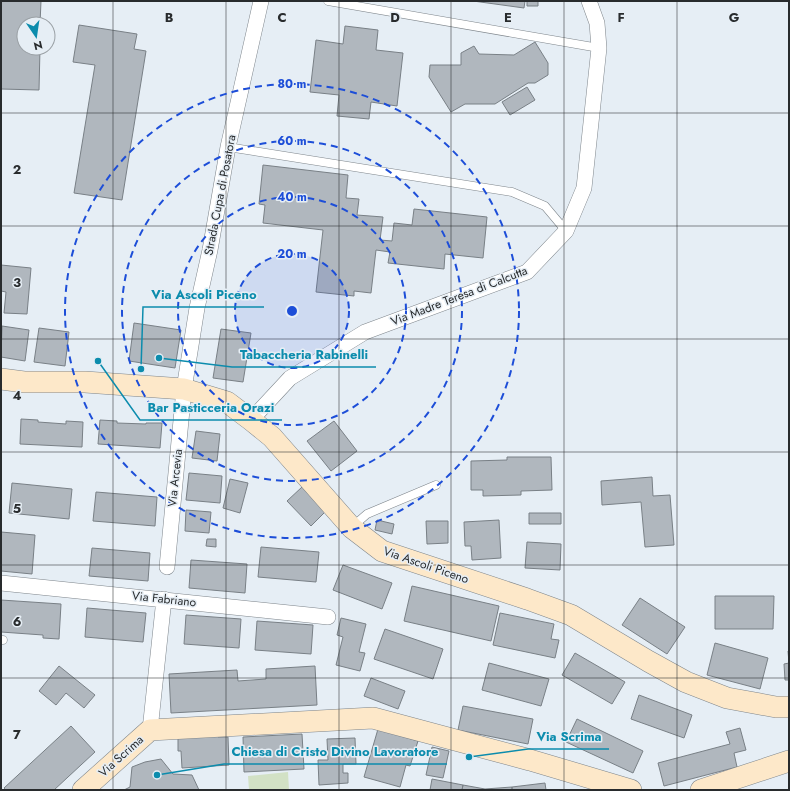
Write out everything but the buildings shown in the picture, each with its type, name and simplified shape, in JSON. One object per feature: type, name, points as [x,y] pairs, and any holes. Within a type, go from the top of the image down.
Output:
[{"type":"street","name":"Strada Cupa di Posatora","points":[[184,389],[197,308],[210,250],[228,147],[261,1]]},
{"type":"street","name":"Via Madre Teresa di Calcutta","points":[[251,420],[290,378],[365,332],[528,272],[566,231],[584,188],[599,48],[597,23],[589,1]]},
{"type":"street","name":"Via Ascoli Piceno","points":[[1,378],[24,382],[85,382],[184,389],[227,402],[272,437],[352,528],[382,551],[527,598],[571,615],[686,682],[727,698],[776,707],[789,707]]},
{"type":"street","name":"Via Arcevia","points":[[167,567],[184,389]]},
{"type":"street","name":"Via Fabriano","points":[[1,583],[328,617]]},
{"type":"street","points":[[150,730],[164,599]]},
{"type":"street","name":"Via Scrima","points":[[83,790],[150,730],[373,718],[530,760],[631,790]]},
{"type":"street","points":[[701,790],[789,761]]},
{"type":"lane","points":[[328,1],[599,48]]},
{"type":"lane","points":[[228,147],[512,192],[545,206],[566,231]]},
{"type":"lane","points":[[352,528],[367,514],[436,485]]},
{"type":"green space","points":[[288,772],[289,790],[249,790],[248,776]]},
{"type":"place","name":"Tabaccheria Rabinelli","points":[[159,358]]},
{"type":"place","name":"Bar Pasticceria Orazi","points":[[98,361]]},
{"type":"place","name":"Via Ascoli Piceno","points":[[141,369]]},
{"type":"place","name":"Via Scrima","points":[[469,757]]},
{"type":"place","name":"Chiesa di Cristo Divino Lavoratore","points":[[157,775]]}]
